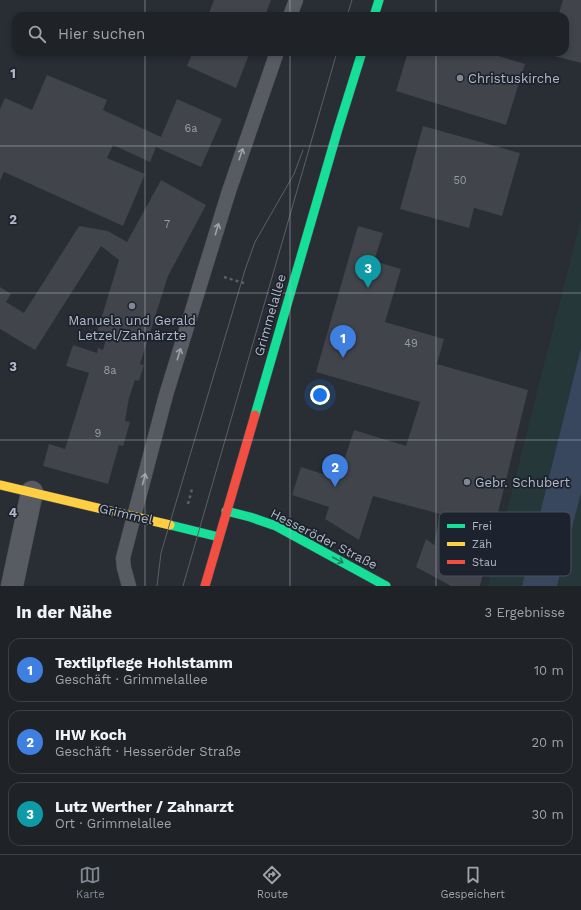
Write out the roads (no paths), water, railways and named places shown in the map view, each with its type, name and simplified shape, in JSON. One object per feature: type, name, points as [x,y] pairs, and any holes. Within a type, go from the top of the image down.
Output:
[{"type":"main road","points":[[375,12],[379,0]]},
{"type":"main road","name":"Grimmelallee","points":[[205,586],[338,129],[361,56]]},
{"type":"main road","name":"Grimmel","points":[[0,485],[219,537]]},
{"type":"main road","name":"Hesseröder Straße","points":[[226,511],[276,526],[386,586]]},
{"type":"street","points":[[12,586],[32,492]]},
{"type":"lane","points":[[292,12],[296,0]]},
{"type":"lane","points":[[129,586],[123,558],[166,395],[228,191],[276,56]]},
{"type":"water","points":[[581,348],[581,493],[571,532],[571,512],[540,512]]},
{"type":"water","points":[[524,576],[560,576],[557,586],[522,586]]},
{"type":"tram line","points":[[348,12],[352,0]]},
{"type":"tram line","points":[[183,586],[336,56]]},
{"type":"tram line","points":[[157,586],[161,553],[245,270],[255,242],[294,174],[303,150]]},
{"type":"place","name":"Christuskirche","points":[[460,78]]},
{"type":"place","name":"Lutz Werther / Zahnarzt","points":[[368,288]]},
{"type":"place","name":"Manuela und Gerald Letzel/Zahnärzte","points":[[132,306]]},
{"type":"place","name":"Textilpflege Hohlstamm","points":[[343,358]]},
{"type":"place","name":"Gebr. Schubert","points":[[467,482]]},
{"type":"place","name":"IHW Koch","points":[[335,487]]}]
